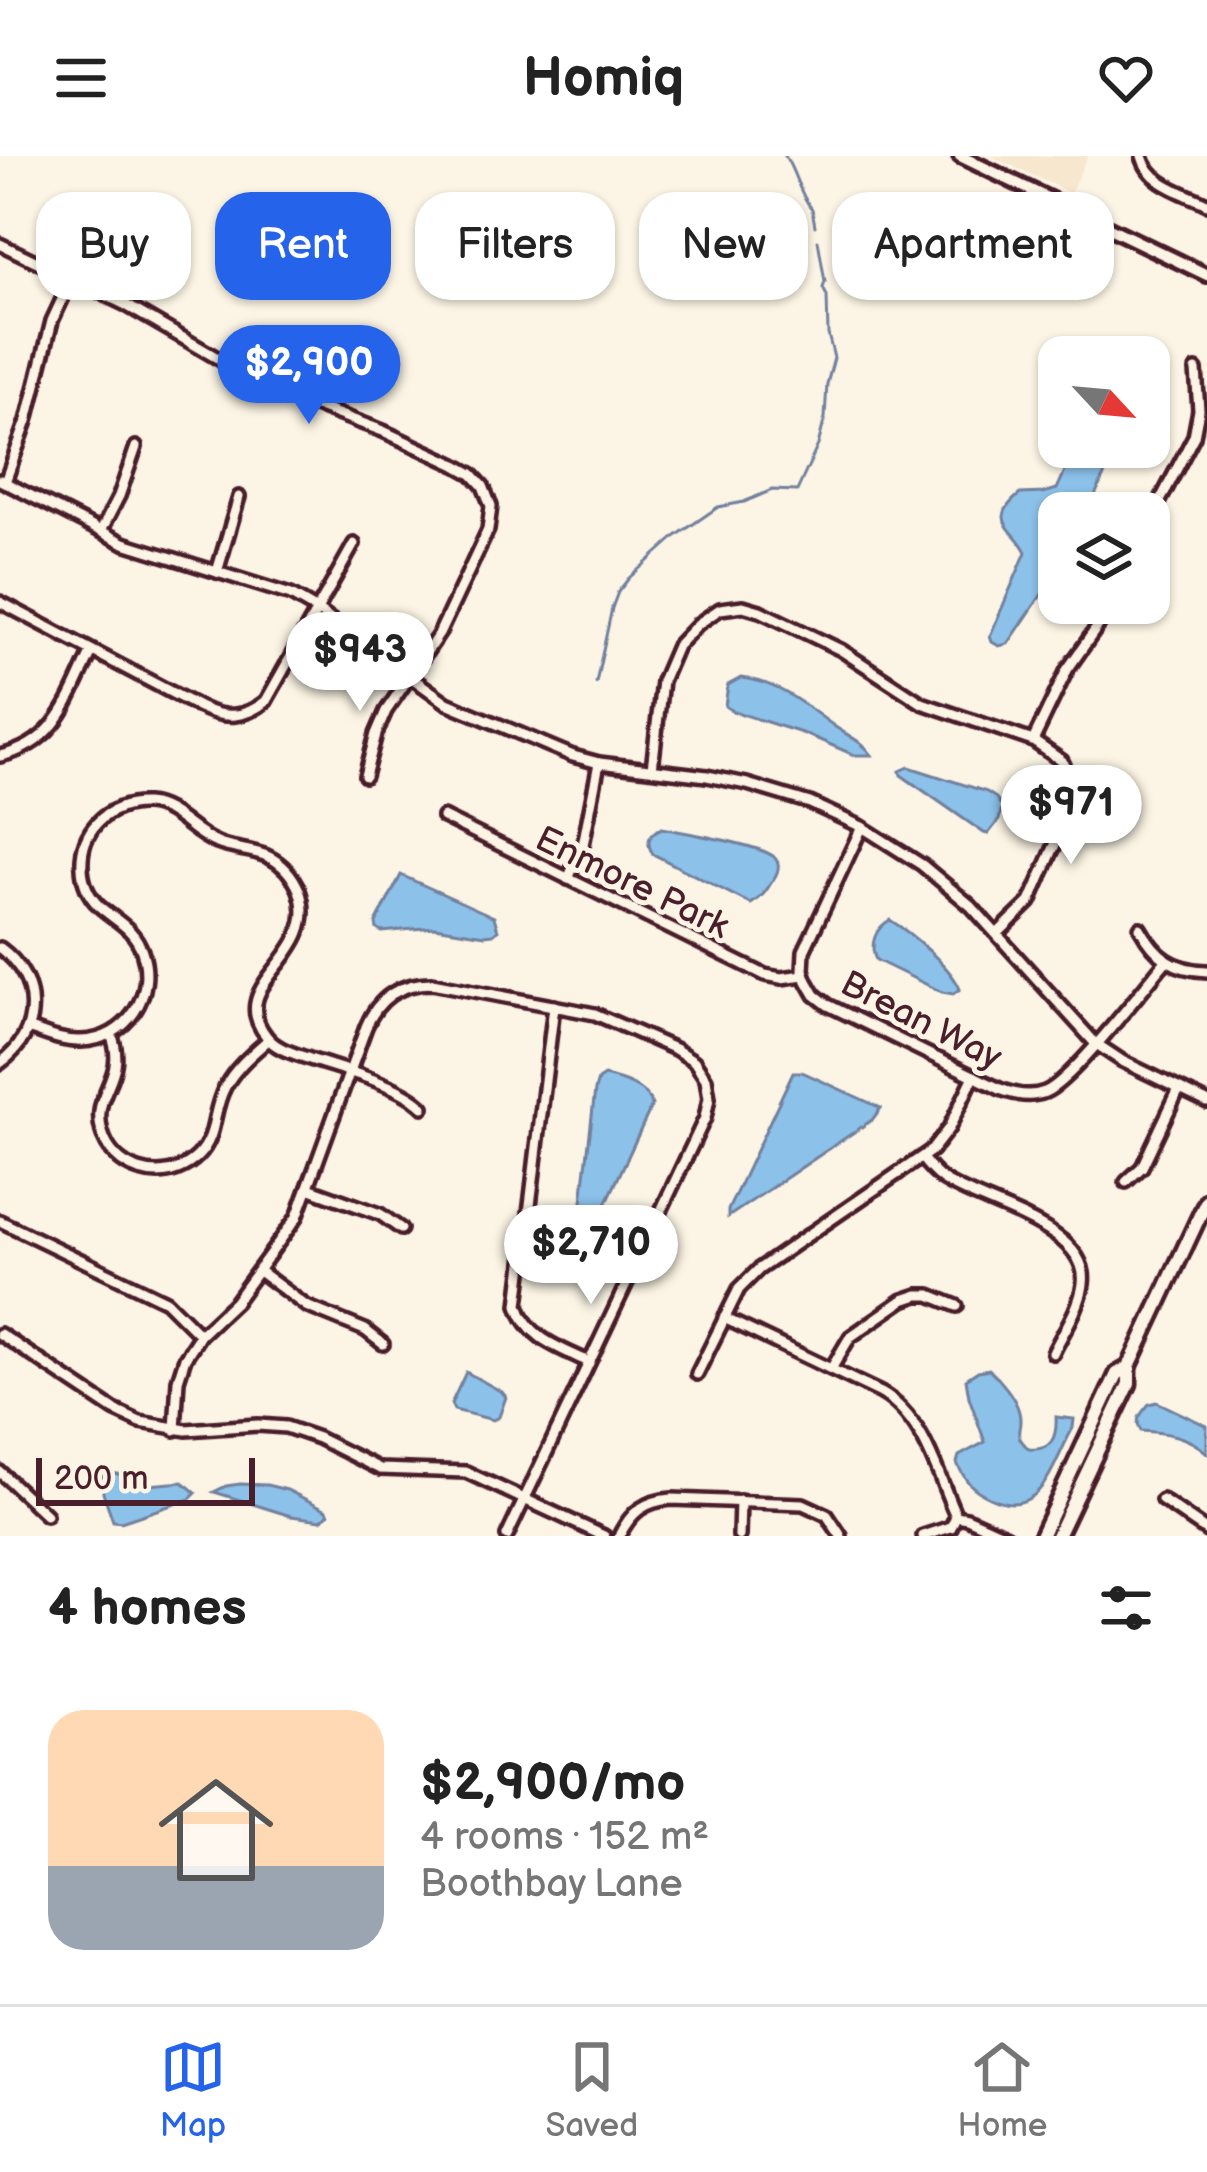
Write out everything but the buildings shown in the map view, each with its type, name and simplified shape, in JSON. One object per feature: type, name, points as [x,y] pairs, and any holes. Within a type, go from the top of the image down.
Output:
[{"type":"main road","points":[[1057,1536],[1129,1384],[1129,1366],[1207,1200]]},
{"type":"main road","points":[[1041,1536],[1117,1374],[1129,1366]]},
{"type":"street","points":[[960,156],[1207,274]]},
{"type":"street","points":[[1142,156],[1155,178],[1207,204]]},
{"type":"street","points":[[0,244],[36,262]]},
{"type":"street","points":[[62,300],[27,421],[3,481],[148,551],[279,590],[317,610],[459,709],[572,756],[598,764],[721,778],[810,803],[862,827],[935,875],[998,933],[1095,1043],[1207,1102]]},
{"type":"street","points":[[115,300],[227,364],[414,445],[479,480],[491,506],[488,530],[440,634],[381,722],[365,776]]},
{"type":"street","points":[[1165,492],[1194,436],[1199,410],[1196,370]]},
{"type":"street","points":[[101,531],[121,493],[136,447]]},
{"type":"street","points":[[217,572],[239,497]]},
{"type":"street","points":[[0,602],[212,713],[243,715],[266,701],[354,544]]},
{"type":"street","points":[[652,769],[660,688],[681,640],[716,611],[733,606],[756,609],[835,647],[926,705],[1033,741],[1058,757],[1070,775],[1071,808],[1036,890],[1022,912],[998,933]]},
{"type":"street","points":[[1033,741],[1067,670],[1099,624]]},
{"type":"street","points":[[0,756],[28,747],[52,727],[92,651]]},
{"type":"street","points":[[568,879],[584,838],[598,764]]},
{"type":"street","points":[[28,1028],[77,1042],[111,1034],[139,1006],[146,986],[142,950],[133,933],[93,899],[83,876],[82,857],[100,820],[121,807],[146,804],[168,810],[220,845],[272,859],[296,883],[303,904],[301,930],[291,951],[264,981],[256,1005],[268,1040],[404,1093],[423,1108]]},
{"type":"street","name":"Enmore Park","points":[[443,817],[765,975],[789,978],[804,974]]},
{"type":"street","name":"Brean Way","points":[[862,827],[802,958],[815,995],[1015,1094],[1042,1094],[1066,1078],[1095,1043]]},
{"type":"street","points":[[1140,928],[1166,961],[1207,971]]},
{"type":"street","points":[[0,949],[19,965],[32,1002],[28,1028],[16,1049],[0,1063]]},
{"type":"street","points":[[1095,1043],[1166,961]]},
{"type":"street","points":[[175,1430],[179,1376],[188,1352],[235,1302],[294,1223],[372,1013],[387,997],[409,985],[432,983],[602,1016],[692,1059],[706,1079],[709,1098],[705,1118],[507,1536]]},
{"type":"street","points":[[554,1006],[518,1299],[522,1318],[535,1334],[590,1362]]},
{"type":"street","points":[[111,1034],[117,1063],[101,1103],[101,1129],[119,1160],[155,1173],[185,1166],[201,1152],[226,1085],[268,1040]]},
{"type":"street","points":[[698,1374],[739,1288],[922,1158],[946,1134],[974,1076]]},
{"type":"street","points":[[1126,1182],[1142,1167],[1178,1089]]},
{"type":"street","points":[[922,1158],[946,1182],[1048,1231],[1075,1252],[1084,1283],[1053,1353]]},
{"type":"street","points":[[308,1188],[380,1214],[401,1229]]},
{"type":"street","points":[[0,1221],[159,1297],[200,1335]]},
{"type":"street","points":[[259,1271],[306,1306],[365,1330],[383,1344]]},
{"type":"street","points":[[831,1369],[850,1337],[908,1298],[930,1295],[957,1306]]},
{"type":"street","points":[[724,1318],[889,1397],[906,1412],[916,1425],[962,1536]]},
{"type":"street","points":[[0,1334],[121,1414],[146,1424],[175,1430],[286,1426],[380,1469],[466,1472],[604,1536]]},
{"type":"street","points":[[0,1472],[46,1514]]},
{"type":"street","points":[[619,1536],[632,1514],[648,1503],[672,1499],[809,1505],[827,1516],[841,1536]]},
{"type":"street","points":[[1162,1501],[1207,1531]]},
{"type":"street","points":[[739,1536],[740,1502]]},
{"type":"street","points":[[923,1536],[967,1517],[1007,1536]]},
{"type":"shaded area","points":[[991,156],[1088,156],[1068,192]]},
{"type":"water","points":[[1066,468],[1107,468],[1097,492],[1047,492],[1057,489]]},
{"type":"water","points":[[1038,493],[1038,600],[1008,644],[999,646],[990,636],[1026,552],[1004,518],[1020,494]]},
{"type":"water","points":[[741,678],[790,696],[872,755],[854,755],[732,711],[725,706],[728,685]]},
{"type":"water","points":[[909,767],[987,792],[1002,807],[999,820],[984,833],[901,775]]},
{"type":"water","points":[[662,828],[767,852],[777,860],[777,874],[751,904],[653,854],[650,838]]},
{"type":"water","points":[[401,875],[494,917],[498,930],[485,935],[435,927],[382,932],[376,923]]},
{"type":"water","points":[[890,920],[930,951],[960,989],[953,994],[942,992],[876,960],[875,937]]},
{"type":"water","points":[[793,1072],[881,1108],[872,1120],[728,1217],[728,1210]]},
{"type":"water","points":[[604,1076],[639,1089],[652,1105],[580,1260],[575,1261],[595,1090]]},
{"type":"water","points":[[989,1369],[1014,1401],[1019,1434],[1029,1449],[1043,1448],[1052,1441],[1056,1417],[1074,1419],[1043,1485],[1022,1502],[1007,1503],[983,1494],[957,1463],[959,1456],[985,1442],[966,1379]]},
{"type":"water","points":[[466,1372],[506,1397],[499,1417],[493,1420],[454,1410],[451,1404]]},
{"type":"water","points":[[1157,1402],[1207,1426],[1207,1453],[1176,1436],[1141,1431],[1139,1417]]},
{"type":"water","points":[[102,1472],[147,1485],[183,1482],[196,1493],[190,1499],[113,1521]]},
{"type":"water","points":[[240,1484],[287,1490],[329,1514],[321,1520],[291,1516],[214,1492]]},
{"type":"waterway","points":[[785,156],[812,209],[815,226]]},
{"type":"waterway","points":[[596,683],[612,608],[629,578],[718,507],[772,490],[797,491],[818,445],[834,358],[818,240]]}]
